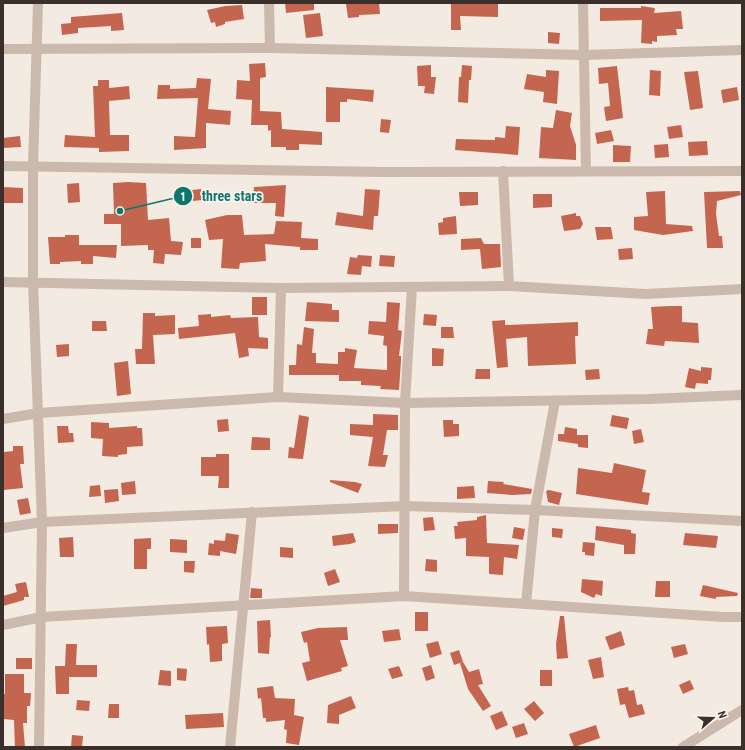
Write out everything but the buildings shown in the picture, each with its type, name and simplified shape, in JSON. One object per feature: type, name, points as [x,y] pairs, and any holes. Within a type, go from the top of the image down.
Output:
[{"type":"street","points":[[38,3],[32,166],[33,282],[42,522],[40,747]]},
{"type":"street","points":[[269,3],[270,48]]},
{"type":"street","points":[[583,3],[586,171]]},
{"type":"street","points":[[3,49],[270,48],[584,55],[742,50]]},
{"type":"street","points":[[3,166],[384,172],[742,171]]},
{"type":"street","points":[[503,171],[509,286]]},
{"type":"street","points":[[3,282],[281,288],[509,286],[646,294],[742,289]]},
{"type":"street","points":[[404,596],[405,403],[412,287]]},
{"type":"street","points":[[278,397],[281,288]]},
{"type":"street","points":[[3,419],[39,413],[278,397],[405,403],[555,401],[742,395]]},
{"type":"street","points":[[526,604],[535,510],[555,401]]},
{"type":"street","points":[[3,528],[42,522],[405,506],[535,510],[742,521]]},
{"type":"street","points":[[230,747],[252,512]]},
{"type":"street","points":[[3,625],[42,617],[404,596],[742,617]]},
{"type":"street","points":[[682,747],[742,710]]},
{"type":"place","name":"three stars","points":[[120,211]]}]
